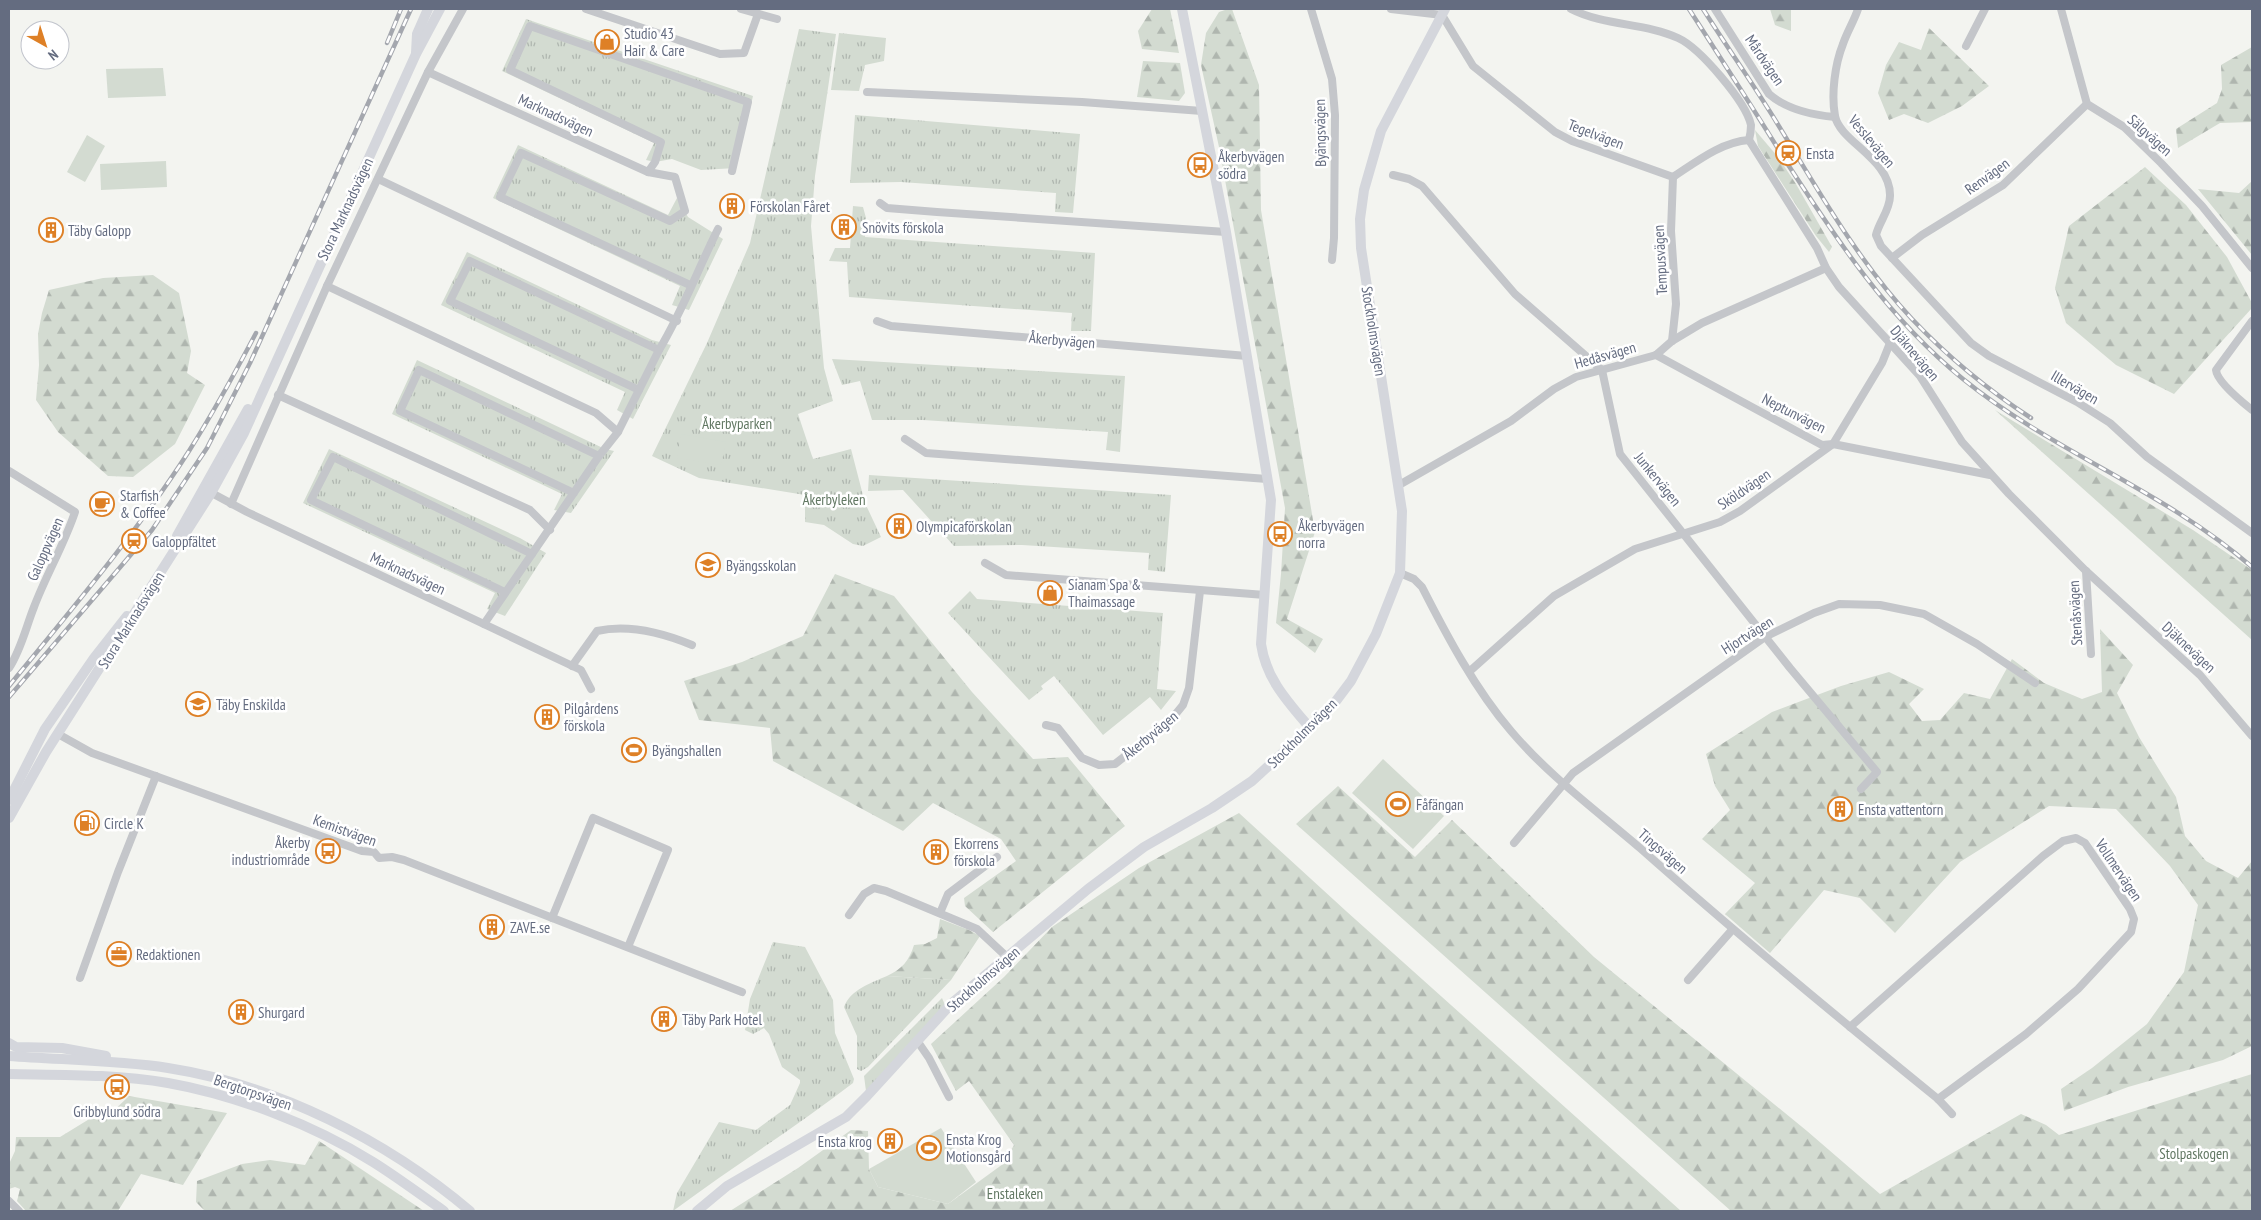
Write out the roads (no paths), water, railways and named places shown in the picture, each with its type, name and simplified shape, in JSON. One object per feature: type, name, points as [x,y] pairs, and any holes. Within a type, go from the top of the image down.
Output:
[{"type":"main road","name":"Stora Marknadsvägen","points":[[416,54],[417,34],[428,9]]},
{"type":"main road","name":"Stora Marknadsvägen","points":[[9,818],[46,752],[207,490],[273,364],[416,54],[440,9]]},
{"type":"main road","name":"Stora Marknadsvägen","points":[[416,54],[428,44],[446,9]]},
{"type":"main road","points":[[1182,9],[1226,232],[1271,500],[1261,644],[1264,660],[1276,686],[1310,728]]},
{"type":"main road","name":"Stockholmsvägen","points":[[697,1211],[727,1186],[846,1117],[918,1042],[952,1003],[1088,889],[1144,847],[1212,808],[1252,781],[1310,728],[1336,701],[1351,681],[1376,634],[1400,572],[1402,511],[1361,248],[1360,219],[1364,190],[1381,131],[1443,12]]},
{"type":"main road","name":"Stora Marknadsvägen","points":[[9,800],[46,729],[94,658],[130,611],[207,490]]},
{"type":"main road","points":[[46,729],[58,734]]},
{"type":"main road","points":[[9,1042],[16,1047],[62,1048],[102,1054],[133,1064]]},
{"type":"main road","name":"Bergtorpsvägen","points":[[9,1056],[106,1060],[169,1068],[221,1080],[273,1097],[324,1118],[373,1143],[419,1172],[470,1211]]},
{"type":"main road","name":"Bergtorpsvägen","points":[[9,1074],[106,1076],[169,1083],[221,1096],[273,1113],[322,1134],[372,1161],[444,1211]]},
{"type":"street","points":[[232,504],[327,286],[428,72],[463,9]]},
{"type":"street","points":[[586,9],[720,54],[744,53],[758,14]]},
{"type":"street","points":[[741,9],[777,19]]},
{"type":"street","name":"Byängsvägen","points":[[1311,9],[1332,79],[1335,115],[1334,238],[1332,260]]},
{"type":"street","points":[[1391,9],[1443,12]]},
{"type":"street","name":"Djäknevägen","points":[[1571,9],[1613,23],[1679,38],[1710,64],[1744,109],[1751,126],[1749,140],[1817,248],[1826,268],[1839,287],[1920,376],[1962,442],[1990,475],[2086,571],[2200,674],[2252,736]]},
{"type":"street","name":"Mårdvägen","points":[[1715,9],[1769,94],[1780,103],[1820,116],[1835,117]]},
{"type":"street","name":"Vesslevägen","points":[[1858,9],[1838,59],[1835,117],[1841,128],[1878,165],[1886,178],[1890,196],[1876,235],[1892,258]]},
{"type":"street","points":[[1966,46],[1985,9]]},
{"type":"street","points":[[2061,9],[2087,104]]},
{"type":"street","name":"Tegelvägen","points":[[1443,12],[1473,66],[1555,132],[1572,141],[1673,177]]},
{"type":"street","points":[[648,172],[655,162],[662,142],[510,70],[530,26],[748,102],[732,171]]},
{"type":"street","name":"Marknadsvägen","points":[[428,72],[648,172],[676,177],[685,211],[670,222],[521,154],[500,197],[690,285]]},
{"type":"street","points":[[867,92],[1202,111]]},
{"type":"street","name":"Renvägen","points":[[1892,258],[1922,235],[2004,185],[2087,104]]},
{"type":"street","name":"Sälgvägen","points":[[2087,104],[2124,127],[2161,163],[2202,206],[2252,268]]},
{"type":"street","points":[[1673,177],[1725,145],[1736,141],[1749,140]]},
{"type":"street","points":[[1393,174],[1422,186],[1515,294],[1602,370]]},
{"type":"street","name":"Tempusvägen","points":[[1672,341],[1676,304],[1671,230],[1673,177]]},
{"type":"street","points":[[378,179],[677,321]]},
{"type":"street","points":[[880,203],[887,208],[1226,232]]},
{"type":"street","points":[[484,624],[599,456],[618,432],[677,321],[690,285],[718,229]]},
{"type":"street","name":"Illervägen","points":[[1892,258],[1971,343],[1989,356],[2077,402],[2110,423],[2146,457],[2252,533]]},
{"type":"street","points":[[639,390],[450,301],[470,261],[660,350]]},
{"type":"street","name":"Hedåsvägen","points":[[1399,485],[1511,422],[1569,381],[1656,355],[1672,341],[1702,323],[1826,268]]},
{"type":"street","points":[[327,286],[596,413],[618,432]]},
{"type":"street","name":"Åkerbyvägen","points":[[877,321],[891,326],[1247,356]]},
{"type":"street","points":[[2252,321],[2216,370],[2216,375],[2223,384],[2252,410]]},
{"type":"street","name":"Sköldvägen","points":[[1470,671],[1554,596],[1636,549],[1720,522],[1740,511],[1833,444],[1882,363],[1890,343]]},
{"type":"street","name":"Neptunvägen","points":[[1656,355],[1822,445],[1833,444],[1990,475]]},
{"type":"street","points":[[574,493],[400,411],[419,370],[599,456]]},
{"type":"street","name":"Junkervägen","points":[[1602,370],[1620,454],[1765,637],[1877,772],[1861,788]]},
{"type":"street","points":[[278,395],[530,510],[550,530]]},
{"type":"street","points":[[905,440],[926,453],[1267,479]]},
{"type":"street","points":[[505,592],[311,500],[333,457],[532,554]]},
{"type":"street","name":"Galoppvägen","points":[[9,471],[75,512],[69,530],[34,606],[20,647],[9,668]]},
{"type":"street","name":"Marknadsvägen","points":[[207,490],[232,504],[581,670],[591,689]]},
{"type":"street","points":[[985,562],[1006,574],[1265,595]]},
{"type":"street","name":"Stenåsvägen","points":[[2086,571],[2091,654]]},
{"type":"street","name":"Tingsvägen","points":[[1400,572],[1414,579],[1422,587],[1495,712],[1512,732],[1565,783],[1732,930],[1938,1099],[1952,1114]]},
{"type":"street","name":"Åkerbyvägen","points":[[1046,725],[1058,728],[1082,758],[1099,765],[1115,764],[1170,721],[1183,705],[1189,688],[1200,591]]},
{"type":"street","name":"Hjortvägen","points":[[1514,843],[1573,773],[1765,637],[1814,613],[1839,604],[1880,605],[1924,614],[1977,644],[2035,683]]},
{"type":"street","points":[[572,666],[597,631],[608,628],[619,627],[675,638],[692,645]]},
{"type":"street","name":"Kemistvägen","points":[[58,734],[92,753],[362,851],[374,852],[379,858],[392,857],[404,860],[742,992]]},
{"type":"street","points":[[80,978],[118,872],[156,776]]},
{"type":"street","points":[[552,918],[593,818],[668,850],[628,948]]},
{"type":"street","name":"Vollmervägen","points":[[1850,1027],[2062,841],[2076,838],[2085,843],[2130,909],[2134,919],[2131,932],[2078,989],[2047,1018],[1938,1099]]},
{"type":"street","points":[[940,913],[948,894],[997,857]]},
{"type":"street","points":[[849,915],[864,894],[874,888],[977,929],[1007,957]]},
{"type":"street","points":[[1688,980],[1732,930]]},
{"type":"street","points":[[918,1042],[930,1058],[949,1097]]},
{"type":"street","points":[[9,1201],[19,1211]]},
{"type":"railway","points":[[387,43],[401,9]]},
{"type":"railway","points":[[9,697],[152,530],[207,448],[250,363],[411,9]]},
{"type":"railway","points":[[1689,9],[1785,160],[1844,248],[1887,304],[1936,355],[1963,379],[1998,405],[2071,451],[2183,516],[2218,540],[2252,567]]},
{"type":"railway","points":[[1703,9],[1768,108],[1823,199],[1856,249],[1892,297],[1954,360],[1999,396],[2031,418]]},
{"type":"railway","points":[[9,686],[102,571],[169,482],[207,422],[256,333]]},
{"type":"place","name":"Studio 43 Hair & Care","points":[[607,42]]},
{"type":"place","name":"Ensta","points":[[1788,153]]},
{"type":"place","name":"Åkerbyvägen södra","points":[[1200,165]]},
{"type":"place","name":"Förskolan Fåret","points":[[732,206]]},
{"type":"place","name":"Snövits förskola","points":[[844,227]]},
{"type":"place","name":"Täby Galopp","points":[[51,230]]},
{"type":"place","name":"Starfish & Coffee","points":[[102,504]]},
{"type":"place","name":"Olympicaförskolan","points":[[899,526]]},
{"type":"place","name":"Åkerbyvägen norra","points":[[1280,534]]},
{"type":"place","name":"Galoppfältet","points":[[134,541]]},
{"type":"place","name":"Byängsskolan","points":[[708,565]]},
{"type":"place","name":"Sianam Spa & Thaimassage","points":[[1050,593]]},
{"type":"place","name":"Täby Enskilda","points":[[198,704]]},
{"type":"place","name":"Pilgårdens förskola","points":[[547,717]]},
{"type":"place","name":"Byängshallen","points":[[634,750]]},
{"type":"place","name":"Fåfängan","points":[[1398,804]]},
{"type":"place","name":"Ensta vattentorn","points":[[1840,809]]},
{"type":"place","name":"Circle K","points":[[87,823]]},
{"type":"place","name":"Åkerby industriområde","points":[[328,851]]},
{"type":"place","name":"Ekorrens förskola","points":[[936,852]]},
{"type":"place","name":"ZAVE.se","points":[[492,927]]},
{"type":"place","name":"Redaktionen","points":[[119,954]]},
{"type":"place","name":"Shurgard","points":[[241,1012]]},
{"type":"place","name":"Täby Park Hotel","points":[[664,1019]]},
{"type":"place","name":"Gribbylund södra","points":[[117,1087]]},
{"type":"place","name":"Ensta krog","points":[[890,1141]]},
{"type":"place","name":"Ensta Krog Motionsgård","points":[[929,1148]]},
{"type":"park label","name":"Åkerbyparken","points":[[737,423]]},
{"type":"park label","name":"Åkerbyleken","points":[[834,499]]},
{"type":"park label","name":"Stolpaskogen","points":[[2194,1153]]},
{"type":"park label","name":"Enstaleken","points":[[1015,1193]]}]
